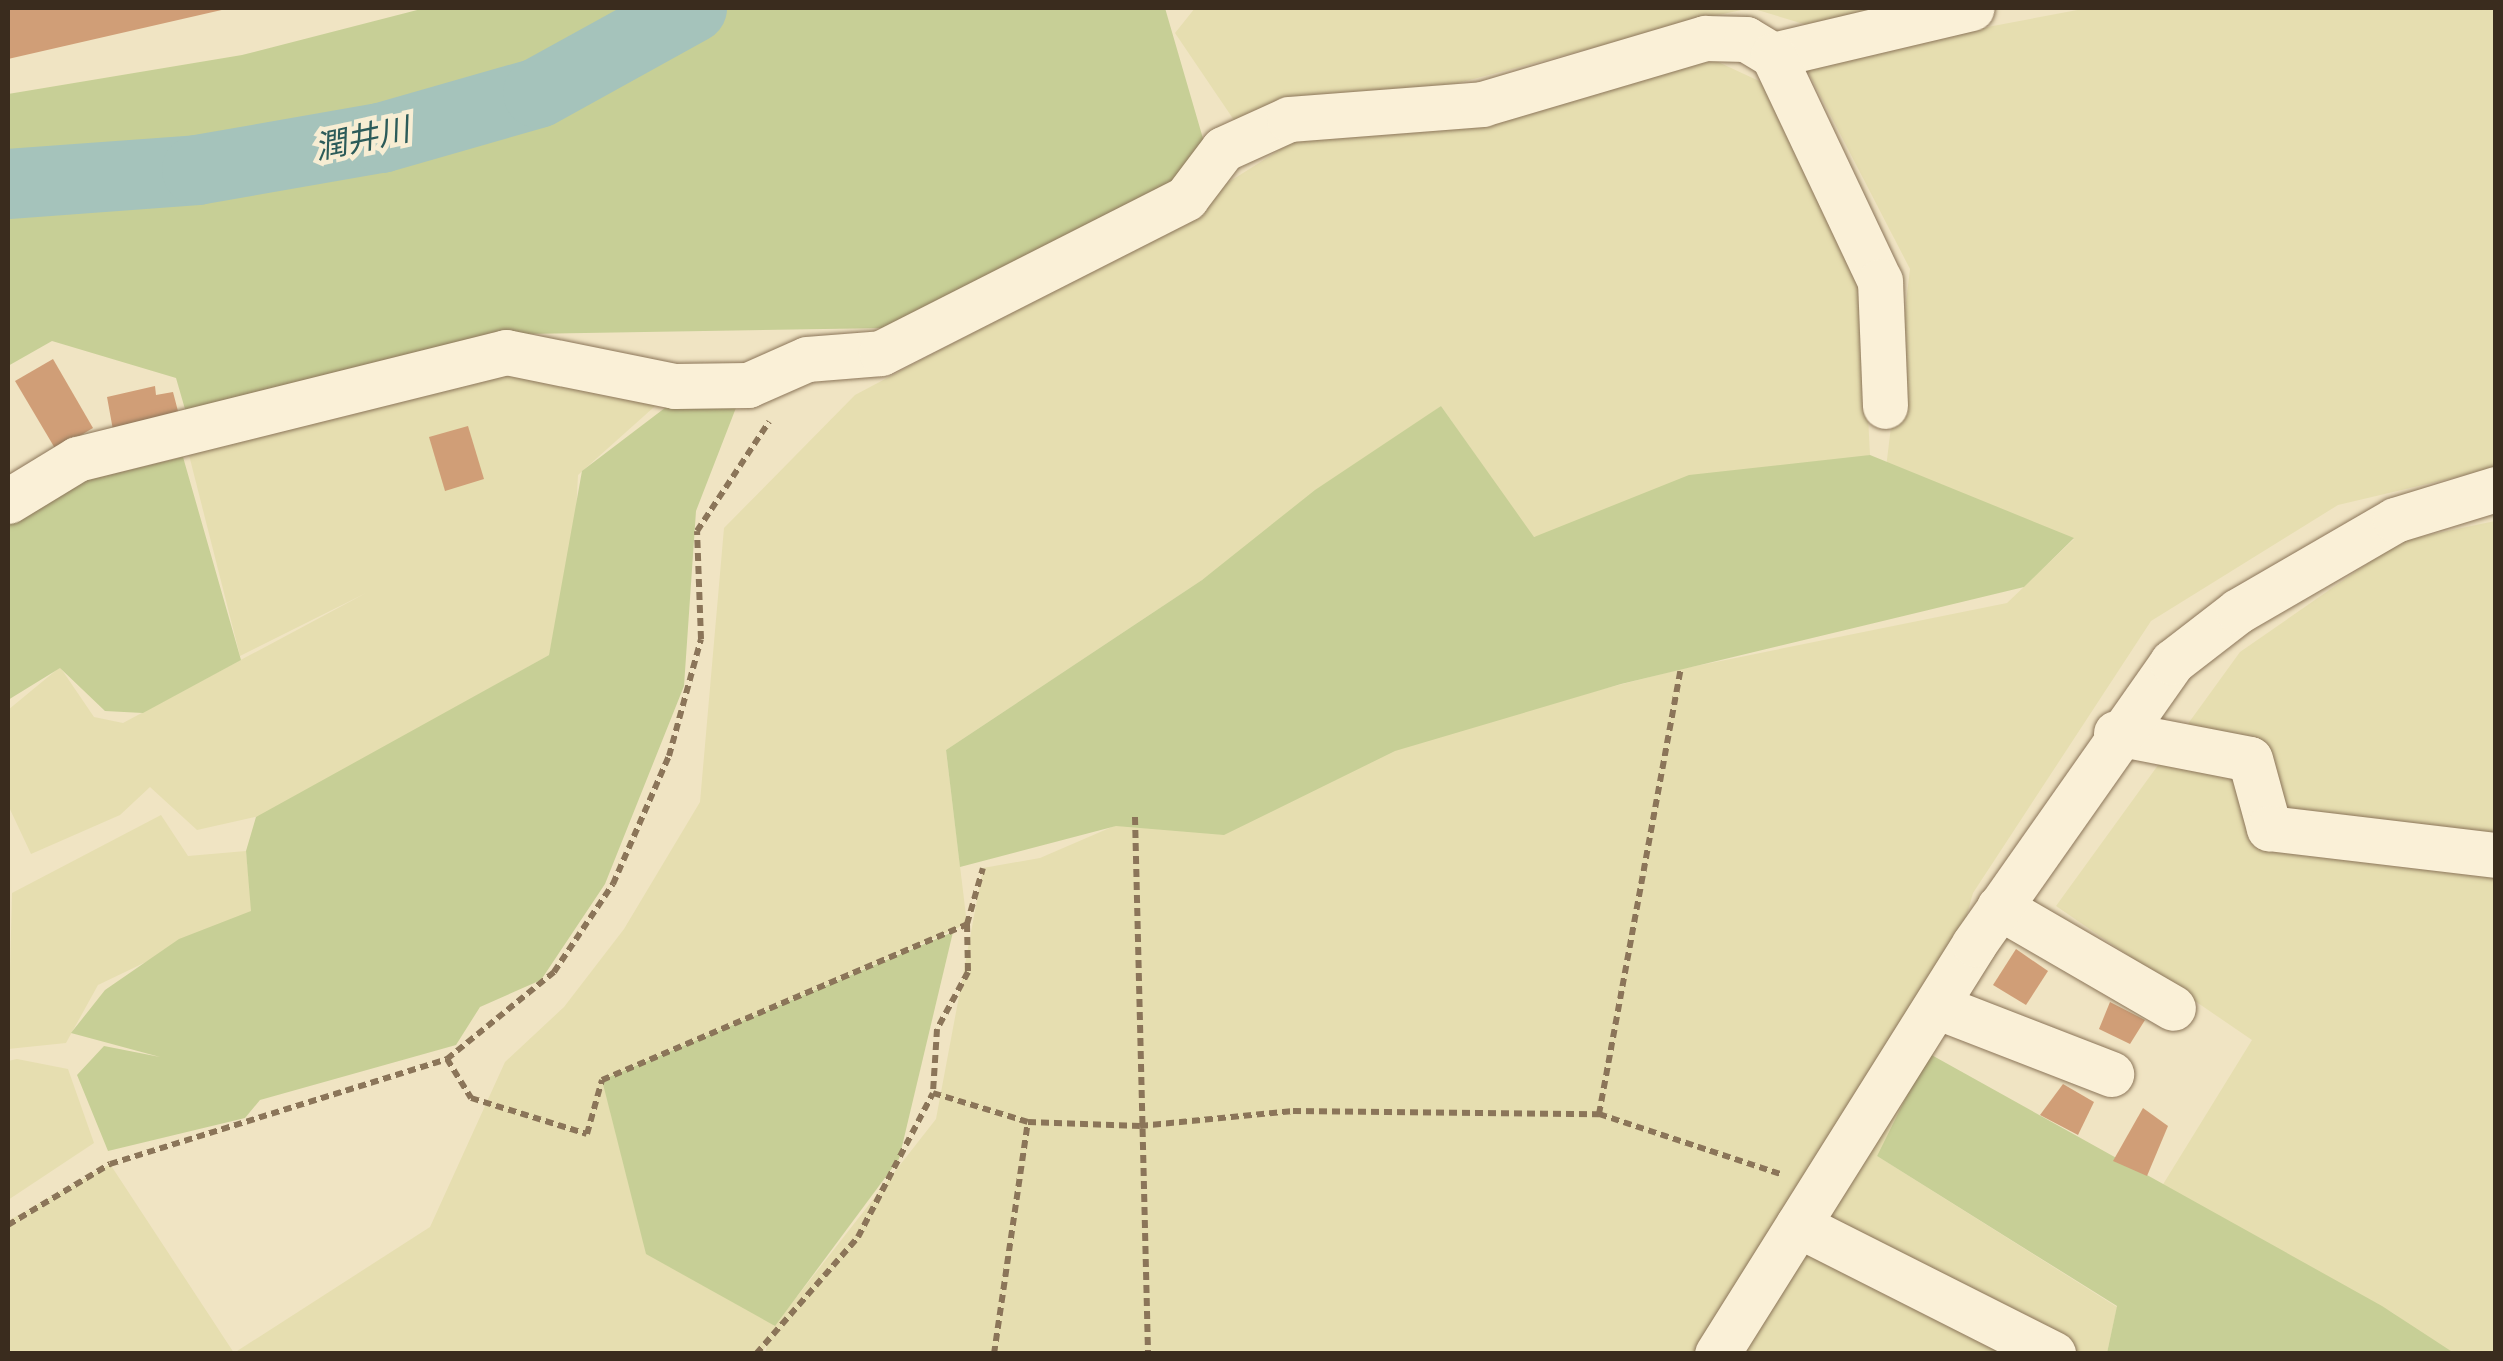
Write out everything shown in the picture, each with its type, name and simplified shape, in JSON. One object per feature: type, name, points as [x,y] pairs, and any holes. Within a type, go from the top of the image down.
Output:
[{"type":"street","points":[[1774,55],[1972,8]]},
{"type":"street","points":[[8,501],[77,458],[506,352],[675,386],[748,385],[807,359],[882,352],[1186,198],[1223,149],[1289,119],[1482,104],[1705,38],[1746,40],[1774,55],[1880,281],[1885,406]]},
{"type":"street","points":[[1716,1354],[2000,907],[2116,733],[2172,662],[2238,611],[2395,520],[2496,489]]},
{"type":"street","points":[[2116,733],[2250,760],[2269,828],[2496,855]]},
{"type":"street","points":[[2000,907],[2173,1008]]},
{"type":"street","points":[[1936,1006],[2111,1074]]},
{"type":"street","points":[[1810,1207],[2053,1354]]},
{"type":"path","points":[[8,1224],[110,1164],[447,1059],[554,972],[620,869],[669,756],[701,639],[697,531],[772,418]]},
{"type":"path","points":[[1599,1114],[1681,669]]},
{"type":"path","points":[[1135,817],[1148,1354]]},
{"type":"path","points":[[756,1354],[858,1237],[932,1092],[937,1029],[968,972],[967,924],[983,868]]},
{"type":"path","points":[[447,1059],[471,1098],[587,1134],[602,1080],[967,924]]},
{"type":"path","points":[[932,1092],[1028,1122],[1140,1126],[1293,1111],[1599,1114],[1810,1207]]},
{"type":"path","points":[[994,1354],[1028,1122]]},
{"type":"shaded area","points":[[1195,8],[1751,8],[1347,112],[1716,61],[1772,87],[1861,279],[1870,455],[1533,537],[1441,406],[1202,580],[946,750],[967,924],[602,1081],[774,1326],[936,1119],[983,868],[1040,858],[1135,817],[1342,769],[1482,720],[1681,669],[2007,603],[2074,539],[1886,468],[1910,269],[1803,62],[2088,8],[2495,8],[2495,468],[2338,505],[2151,621],[1973,893],[1928,1053],[1877,1156],[2117,1307],[2107,1353],[765,1353],[769,1339],[762,1354],[8,1353],[8,1221],[110,1164],[234,1353],[430,1227],[505,1062],[564,1007],[624,929],[700,802],[724,528],[855,395],[1081,275],[1332,117],[1240,129],[1175,33]]},
{"type":"shaded area","points":[[1751,8],[1887,8],[1807,25]]},
{"type":"shaded area","points":[[518,370],[663,399],[578,475],[575,533],[549,655],[264,815],[197,830],[150,787],[120,815],[31,854],[8,805],[8,710],[60,667],[94,717],[123,723],[366,593],[240,656],[188,451]]},
{"type":"shaded area","points":[[2495,521],[2495,1353],[2447,1353],[2393,1313],[2162,1186],[2252,1040],[2056,906],[2240,652],[2400,541]]},
{"type":"shaded area","points":[[161,815],[188,856],[246,851],[252,911],[98,985],[66,1043],[8,1049],[12,893]]},
{"type":"shaded area","points":[[17,1059],[68,1069],[94,1143],[8,1200],[8,1061]]},
{"type":"green space","points":[[425,8],[1165,8],[1211,166],[886,328],[525,334],[187,416],[176,378],[52,341],[8,366],[8,94],[242,55]]},
{"type":"green space","points":[[678,398],[739,400],[696,511],[684,686],[605,884],[541,980],[480,1007],[456,1045],[260,1100],[245,1118],[108,1151],[77,1075],[104,1046],[160,1057],[71,1033],[105,990],[179,939],[251,911],[246,851],[256,817],[549,655],[582,471]]},
{"type":"green space","points":[[1441,406],[1534,537],[1689,475],[1870,455],[2074,538],[2024,587],[1621,684],[1395,751],[1224,835],[1116,826],[960,867],[946,750],[1202,580],[1315,490]]},
{"type":"green space","points":[[183,457],[241,660],[143,713],[105,711],[60,668],[8,700],[8,522],[67,485]]},
{"type":"green space","points":[[953,932],[899,1159],[775,1326],[646,1254],[602,1080]]},
{"type":"green space","points":[[1928,1053],[2382,1306],[2454,1353],[2107,1353],[2117,1306],[1877,1156]]},
{"type":"building","points":[[8,8],[225,8],[226,9],[8,59]]},
{"type":"building","points":[[53,359],[93,428],[56,450],[15,381]]},
{"type":"building","points":[[155,386],[156,395],[173,392],[179,415],[113,430],[107,397]]},
{"type":"building","points":[[468,426],[484,479],[445,491],[429,437]]},
{"type":"building","points":[[2016,949],[2048,971],[2026,1005],[1993,985]]},
{"type":"building","points":[[2110,1002],[2145,1020],[2130,1044],[2099,1029]]},
{"type":"building","points":[[2063,1084],[2094,1102],[2078,1135],[2040,1115]]},
{"type":"building","points":[[2143,1108],[2168,1126],[2147,1176],[2113,1161]]},
{"type":"waterway","name":"潤井川","points":[[8,184],[197,170],[381,138],[538,93],[692,8]]}]
